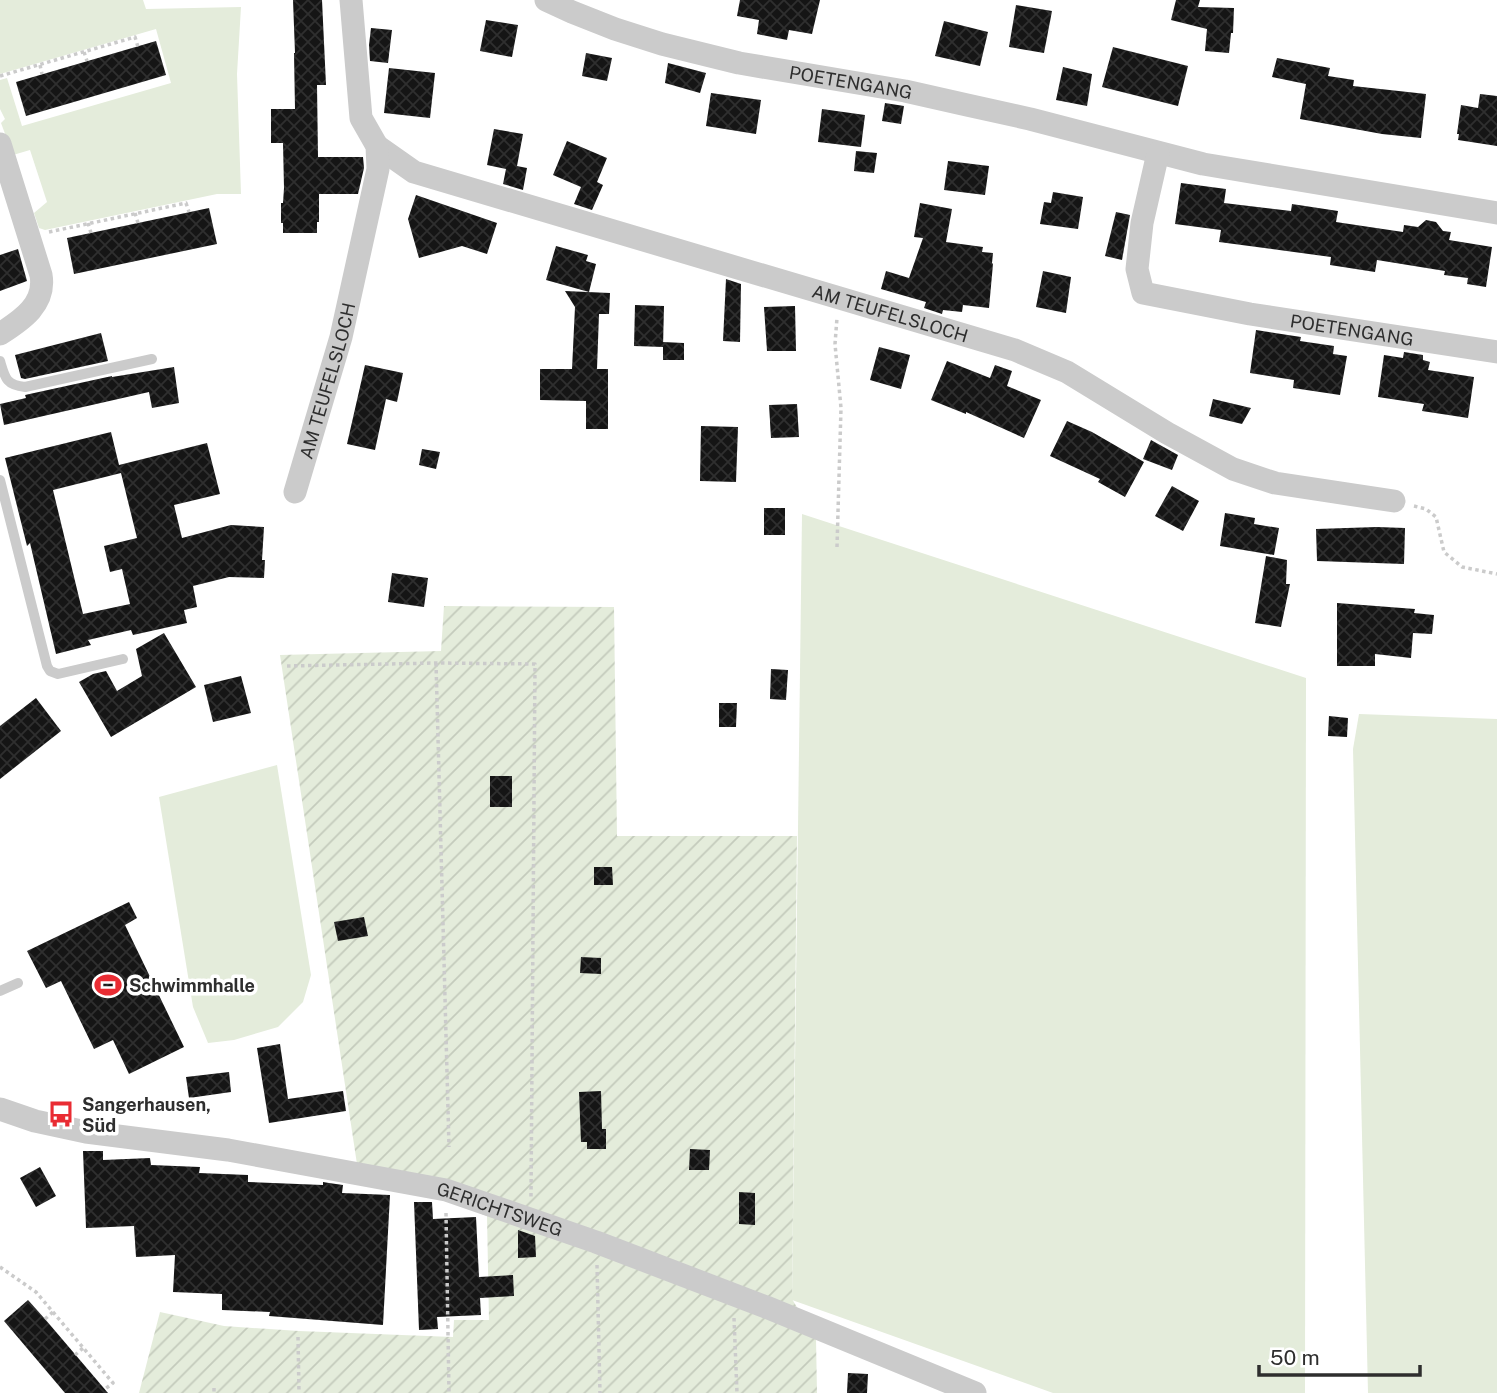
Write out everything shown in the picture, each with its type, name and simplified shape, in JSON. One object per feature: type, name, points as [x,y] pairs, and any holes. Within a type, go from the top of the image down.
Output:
[{"type":"street","name":"AM TEUFELSLOCH","points":[[295,492],[341,337],[379,169],[377,146],[361,118],[351,0]]},
{"type":"street","name":"POETENGANG","points":[[546,0],[615,29],[739,63],[967,105],[1203,164],[1497,213]]},
{"type":"street","points":[[0,144],[42,278],[41,294],[36,304],[21,320],[0,334]]},
{"type":"street","name":"AM TEUFELSLOCH","points":[[377,146],[414,172],[1015,350],[1067,372],[1167,433],[1233,469],[1275,483],[1394,501]]},
{"type":"street","name":"POETENGANG","points":[[1158,153],[1142,223],[1137,269],[1143,293],[1250,314],[1497,352]]},
{"type":"street","name":"GERICHTSWEG","points":[[0,1109],[35,1121],[86,1132],[228,1150],[446,1190],[596,1242],[975,1393]]},
{"type":"lane","points":[[0,361],[9,382],[15,386],[26,387],[152,359]]},
{"type":"lane","points":[[0,480],[50,671],[58,674],[122,659]]},
{"type":"lane","points":[[0,991],[18,983]]},
{"type":"path","points":[[0,76],[135,37],[138,47]]},
{"type":"path","points":[[84,52],[87,61]]},
{"type":"path","points":[[40,65],[43,74]]},
{"type":"path","points":[[29,236],[186,203],[189,212]]},
{"type":"path","points":[[135,213],[138,223]]},
{"type":"path","points":[[88,223],[91,233]]},
{"type":"path","points":[[837,547],[841,408],[835,344],[839,299]]},
{"type":"path","points":[[1394,501],[1426,509],[1436,517],[1444,552],[1462,567],[1497,574]]},
{"type":"path","points":[[436,663],[449,1147]]},
{"type":"path","points":[[287,666],[535,664],[531,1218]]},
{"type":"path","points":[[446,1190],[449,1393]]},
{"type":"path","points":[[596,1242],[600,1393]]},
{"type":"path","points":[[1,1269],[36,1292],[113,1382],[105,1389]]},
{"type":"path","points":[[734,1295],[737,1393]]},
{"type":"path","points":[[45,1319],[53,1312]]},
{"type":"path","points":[[298,1337],[299,1393]]},
{"type":"path","points":[[75,1355],[83,1348]]},
{"type":"green space","points":[[0,0],[143,0],[146,9],[241,7],[237,74],[241,194],[217,194],[45,230],[39,228],[34,213],[47,202],[30,150],[13,155],[1,123],[5,119],[0,109],[0,80],[7,78],[22,126],[171,83],[156,29],[0,74]]},
{"type":"green space","points":[[802,514],[1306,678],[1305,1393],[1053,1393],[792,1300]]},
{"type":"green space","points":[[444,606],[614,607],[617,836],[797,836],[792,1299],[816,1339],[817,1393],[139,1393],[160,1312],[224,1326],[453,1337],[454,1320],[489,1320],[487,1216],[439,1197],[360,1184],[280,655],[441,651]]},
{"type":"green space","points":[[1359,714],[1497,719],[1497,1393],[1368,1393],[1353,749]]},
{"type":"green space","points":[[277,765],[311,975],[303,1002],[278,1027],[234,1040],[208,1043],[193,1007],[159,797]]},
{"type":"building","points":[[293,0],[322,0],[326,85],[317,85],[318,157],[363,157],[364,168],[358,194],[319,194],[317,233],[283,233],[283,143],[271,143],[271,109],[295,109]]},
{"type":"building","points":[[740,0],[820,0],[812,34],[789,30],[787,40],[757,34],[759,20],[737,16]]},
{"type":"building","points":[[1176,0],[1200,0],[1198,7],[1234,8],[1229,53],[1205,51],[1207,29],[1171,20]]},
{"type":"building","points":[[1016,5],[1052,11],[1044,53],[1009,47]]},
{"type":"building","points":[[486,20],[518,25],[512,57],[480,51]]},
{"type":"building","points":[[944,21],[988,32],[980,66],[935,56]]},
{"type":"building","points":[[371,28],[392,30],[388,63],[370,61]]},
{"type":"building","points":[[156,41],[166,75],[26,116],[16,82]]},
{"type":"building","points":[[1113,47],[1188,66],[1178,106],[1102,87]]},
{"type":"building","points":[[586,53],[612,58],[607,81],[582,76]]},
{"type":"building","points":[[1277,58],[1330,68],[1328,76],[1354,80],[1353,86],[1426,94],[1421,138],[1300,119],[1306,84],[1272,77]]},
{"type":"building","points":[[668,63],[706,73],[700,93],[665,83]]},
{"type":"building","points":[[1063,67],[1092,74],[1087,106],[1056,100]]},
{"type":"building","points":[[389,68],[435,73],[430,118],[384,113]]},
{"type":"building","points":[[711,93],[761,100],[756,134],[706,126]]},
{"type":"building","points":[[1480,94],[1497,96],[1497,146],[1458,140],[1461,105],[1478,108]]},
{"type":"building","points":[[885,103],[904,106],[901,124],[882,121]]},
{"type":"building","points":[[822,109],[865,115],[861,147],[818,142]]},
{"type":"building","points":[[494,129],[523,134],[517,166],[527,168],[523,190],[503,184],[506,169],[487,165]]},
{"type":"building","points":[[567,141],[607,158],[597,182],[603,185],[592,210],[574,204],[581,187],[553,175]]},
{"type":"building","points":[[856,151],[877,153],[874,173],[854,171]]},
{"type":"building","points":[[948,161],[989,166],[985,195],[944,190]]},
{"type":"building","points":[[1181,183],[1226,189],[1224,203],[1291,211],[1292,204],[1338,211],[1336,222],[1403,232],[1404,225],[1418,227],[1426,220],[1436,222],[1443,231],[1451,232],[1449,240],[1492,247],[1486,287],[1467,284],[1468,278],[1444,275],[1445,271],[1377,260],[1375,272],[1330,265],[1331,257],[1219,242],[1221,230],[1175,224]]},
{"type":"building","points":[[1053,192],[1083,197],[1078,229],[1040,224],[1044,202],[1051,203]]},
{"type":"building","points":[[416,195],[497,223],[487,254],[462,246],[419,258],[408,219]]},
{"type":"building","points":[[920,203],[952,209],[946,242],[983,247],[982,252],[993,253],[989,308],[963,305],[962,312],[943,310],[942,314],[924,308],[926,302],[881,289],[886,271],[909,278],[923,238],[914,237]]},
{"type":"building","points":[[209,208],[217,244],[74,274],[67,238]]},
{"type":"building","points":[[1116,212],[1130,215],[1122,260],[1105,256]]},
{"type":"building","points":[[556,246],[588,255],[586,261],[596,264],[589,292],[546,280]]},
{"type":"building","points":[[18,249],[27,281],[0,291],[0,255]]},
{"type":"building","points":[[1043,271],[1071,277],[1066,313],[1036,307]]},
{"type":"building","points":[[726,279],[741,284],[740,342],[723,341]]},
{"type":"building","points":[[565,291],[610,293],[609,314],[599,314],[597,369],[608,369],[608,429],[586,429],[586,401],[540,400],[540,369],[572,369],[575,307]]},
{"type":"building","points":[[635,305],[664,306],[663,347],[634,346]]},
{"type":"building","points":[[795,306],[796,351],[767,351],[764,307]]},
{"type":"building","points":[[1256,330],[1301,337],[1300,341],[1334,346],[1333,354],[1347,356],[1340,395],[1293,388],[1294,380],[1250,373]]},
{"type":"building","points":[[101,333],[108,361],[21,378],[15,355]]},
{"type":"building","points":[[663,342],[684,343],[684,360],[663,360]]},
{"type":"building","points":[[879,347],[910,355],[901,389],[870,380]]},
{"type":"building","points":[[1404,352],[1423,355],[1423,360],[1430,362],[1428,370],[1474,377],[1468,418],[1422,411],[1424,404],[1378,397],[1384,355],[1403,358]]},
{"type":"building","points":[[947,361],[990,378],[995,365],[1012,371],[1007,386],[1041,400],[1024,438],[966,412],[931,400]]},
{"type":"building","points":[[365,365],[403,373],[397,402],[386,399],[375,450],[347,444]]},
{"type":"building","points":[[174,367],[179,403],[152,408],[149,392],[4,425],[0,404],[26,398],[25,395],[112,376]]},
{"type":"building","points":[[1213,399],[1251,408],[1242,424],[1209,416]]},
{"type":"building","points":[[797,404],[799,437],[771,438],[769,405]]},
{"type":"building","points":[[1067,421],[1144,462],[1125,497],[1098,482],[1100,479],[1050,456]]},
{"type":"building","points":[[701,426],[738,427],[736,482],[700,481]]},
{"type":"building","points":[[111,432],[119,465],[207,443],[220,494],[174,505],[182,538],[231,525],[264,527],[264,578],[229,577],[193,586],[197,607],[184,610],[187,623],[133,635],[131,630],[88,640],[91,645],[56,654],[30,543],[27,546],[5,458]],"holes":[[[121,473],[137,538],[104,546],[110,572],[122,569],[130,604],[83,614],[53,490]]]},
{"type":"building","points":[[1151,440],[1178,455],[1172,470],[1143,459]]},
{"type":"building","points":[[422,449],[440,452],[436,469],[419,465]]},
{"type":"building","points":[[1172,486],[1199,501],[1183,531],[1155,516]]},
{"type":"building","points":[[764,508],[785,508],[785,535],[764,535]]},
{"type":"building","points":[[1225,513],[1255,518],[1254,524],[1279,528],[1274,555],[1220,546]]},
{"type":"building","points":[[1405,528],[1404,564],[1317,561],[1316,529]]},
{"type":"building","points":[[1266,556],[1287,560],[1286,584],[1290,584],[1281,627],[1255,623]]},
{"type":"building","points":[[392,573],[428,578],[424,607],[388,602]]},
{"type":"building","points":[[1337,603],[1415,609],[1414,613],[1434,615],[1432,634],[1413,633],[1411,658],[1375,654],[1375,666],[1337,666]]},
{"type":"building","points":[[164,633],[196,687],[111,737],[79,682],[93,674],[106,671],[117,691],[142,676],[136,649]]},
{"type":"building","points":[[771,669],[788,670],[786,700],[770,699]]},
{"type":"building","points":[[241,676],[251,713],[213,722],[204,685]]},
{"type":"building","points":[[36,698],[61,731],[0,779],[0,726]]},
{"type":"building","points":[[719,703],[737,703],[736,727],[719,727]]},
{"type":"building","points":[[1329,716],[1348,718],[1347,737],[1328,736]]},
{"type":"building","points":[[490,776],[512,776],[512,807],[490,807]]},
{"type":"building","points":[[594,867],[612,867],[613,885],[594,885]]},
{"type":"building","name":"Schwimmhalle","points":[[129,902],[137,918],[125,925],[184,1047],[129,1074],[113,1040],[94,1049],[61,981],[46,988],[27,951]]},
{"type":"building","points":[[364,917],[368,936],[338,941],[334,922]]},
{"type":"building","points":[[581,957],[601,958],[601,974],[580,973]]},
{"type":"building","points":[[280,1044],[288,1099],[343,1091],[346,1111],[269,1123],[257,1048]]},
{"type":"building","points":[[229,1072],[231,1092],[189,1098],[186,1077]]},
{"type":"building","points":[[601,1091],[602,1129],[606,1129],[606,1149],[587,1149],[587,1142],[581,1142],[579,1092]]},
{"type":"building","points":[[690,1149],[710,1150],[709,1170],[689,1170]]},
{"type":"building","points":[[83,1151],[103,1151],[103,1160],[150,1158],[151,1165],[200,1167],[199,1173],[248,1175],[248,1182],[323,1185],[323,1182],[343,1185],[342,1193],[390,1195],[383,1325],[269,1316],[270,1312],[222,1310],[222,1294],[173,1292],[175,1255],[136,1257],[134,1226],[86,1228]]},
{"type":"building","points":[[40,1167],[56,1196],[36,1207],[20,1178]]},
{"type":"building","points":[[739,1192],[755,1193],[755,1225],[739,1224]]},
{"type":"building","points":[[414,1202],[432,1202],[433,1219],[476,1217],[479,1277],[513,1275],[514,1296],[480,1298],[481,1315],[437,1317],[438,1329],[419,1330]]},
{"type":"building","points":[[518,1230],[535,1236],[536,1257],[518,1258]]},
{"type":"building","points":[[28,1300],[108,1393],[65,1393],[4,1321]]},
{"type":"building","points":[[848,1373],[868,1374],[867,1393],[847,1393]]},
{"type":"place","name":"Schwimmhalle","points":[[108,985]]},
{"type":"place","name":"Sangerhausen, Süd","points":[[61,1114]]}]
